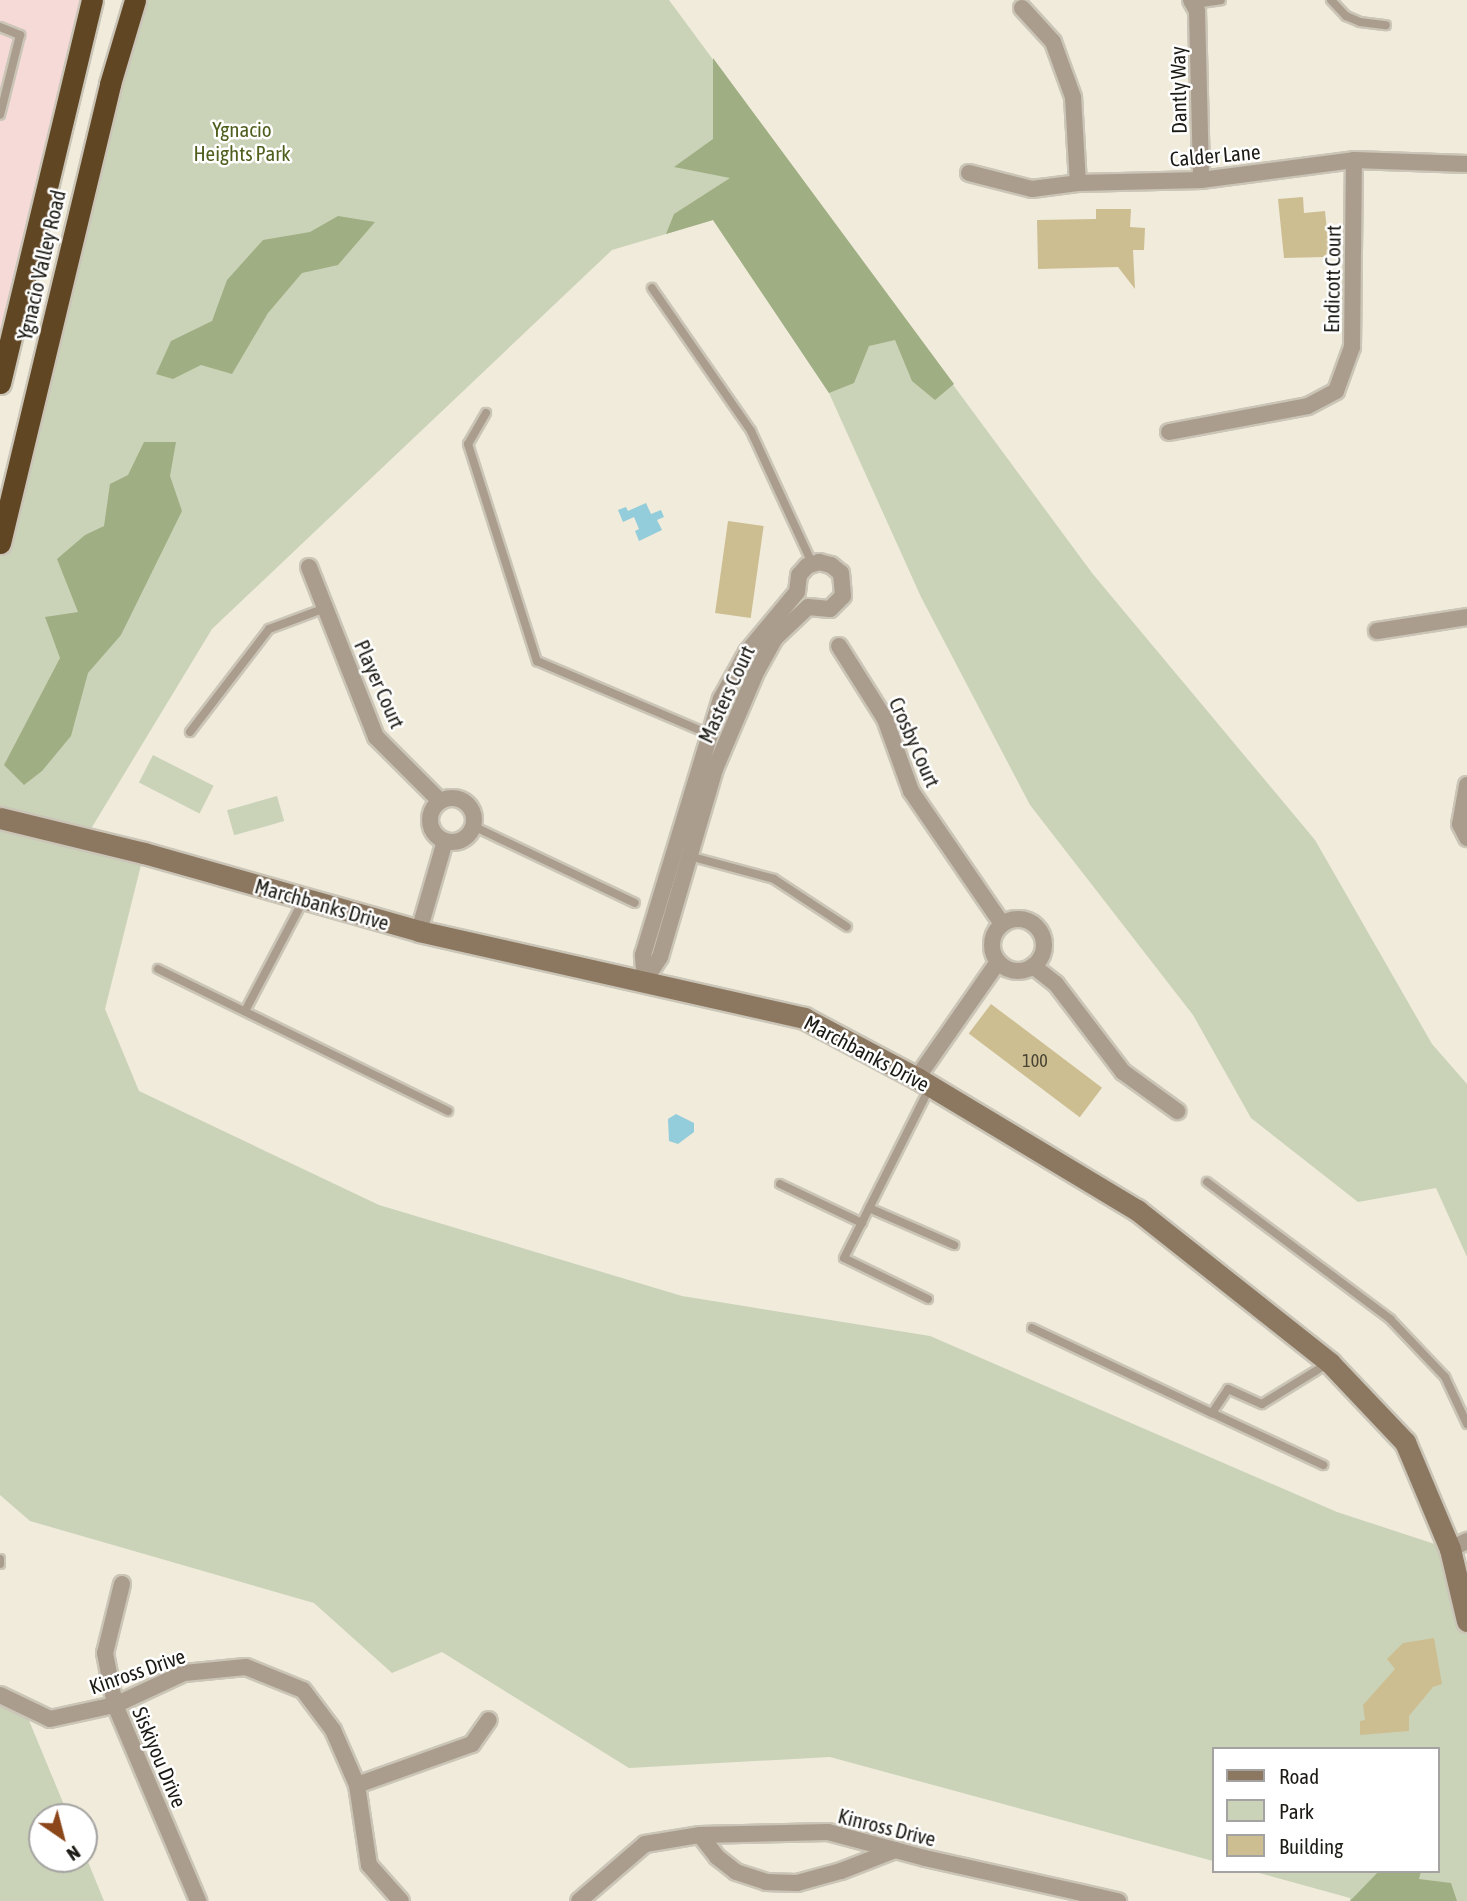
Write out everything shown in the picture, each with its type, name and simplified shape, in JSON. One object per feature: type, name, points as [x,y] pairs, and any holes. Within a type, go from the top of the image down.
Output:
[{"type":"highway","name":"Ygnacio Valley Road","points":[[0,383],[92,0]]},
{"type":"highway","name":"Ygnacio Valley Road","points":[[0,544],[110,84],[135,0]]},
{"type":"street","name":"Dantly Way","points":[[1192,2],[1197,11],[1201,180]]},
{"type":"street","points":[[1022,8],[1053,41],[1073,97],[1078,183]]},
{"type":"street","name":"Calder Lane","points":[[968,173],[1032,190],[1078,183],[1201,180],[1354,160],[1467,164]]},
{"type":"street","name":"Endicott Court","points":[[1169,432],[1308,405],[1336,391],[1352,347],[1354,160]]},
{"type":"street","name":"Masters Court","points":[[812,563],[826,563],[836,568],[844,580],[843,596],[830,609],[808,607],[775,638],[757,670],[715,769],[660,957],[645,980],[643,955],[708,734],[721,699],[747,652],[797,592],[799,575],[812,563]]},
{"type":"street","name":"Player Court","points":[[309,566],[376,737],[440,801]]},
{"type":"street","points":[[1377,631],[1467,617]]},
{"type":"street","name":"Crosby Court","points":[[839,646],[885,719],[911,791],[1002,924]]},
{"type":"street","points":[[1467,785],[1460,824],[1467,838]]},
{"type":"street","points":[[453,798],[466,802],[473,813],[473,826],[459,841],[445,841],[434,832],[430,819],[440,801],[453,798]]},
{"type":"street","name":"Marchbanks Drive","points":[[0,818],[144,853],[419,931],[804,1018],[924,1082],[1137,1210],[1330,1363],[1405,1442],[1459,1545],[1467,1621]]},
{"type":"street","points":[[419,931],[445,841]]},
{"type":"street","points":[[1017,918],[1032,922],[1038,928],[1044,943],[1044,952],[1033,966],[1012,971],[998,962],[992,942],[1002,924],[1017,918]]},
{"type":"street","points":[[924,1082],[998,962]]},
{"type":"street","points":[[1033,966],[1056,984],[1123,1072],[1177,1111]]},
{"type":"street","name":"Siskiyou Drive","points":[[121,1584],[105,1653],[115,1704],[198,1901]]},
{"type":"street","name":"Kinross Drive","points":[[0,1695],[50,1719],[115,1704],[184,1673],[246,1667],[303,1690],[332,1730],[358,1785],[369,1865],[401,1901]]},
{"type":"street","points":[[358,1785],[472,1744],[489,1720]]},
{"type":"street","name":"Kinross Drive","points":[[579,1901],[645,1844],[700,1835],[828,1832],[1118,1901]]},
{"type":"street","points":[[700,1835],[717,1857],[736,1871],[766,1882],[797,1883],[841,1871],[895,1850]]},
{"type":"lane","points":[[1192,2],[1221,0]]},
{"type":"lane","points":[[1331,0],[1346,16],[1360,22],[1386,25]]},
{"type":"lane","points":[[0,27],[20,35],[0,116]]},
{"type":"lane","points":[[652,288],[751,431],[812,563]]},
{"type":"lane","points":[[486,413],[468,444],[537,661],[727,741]]},
{"type":"lane","points":[[190,732],[269,629],[325,608]]},
{"type":"lane","points":[[473,826],[635,903]]},
{"type":"lane","points":[[674,847],[691,857],[774,878],[848,928]]},
{"type":"lane","points":[[245,1011],[304,899]]},
{"type":"lane","points":[[158,969],[448,1111]]},
{"type":"lane","points":[[924,1082],[844,1258],[928,1299]]},
{"type":"lane","points":[[1207,1182],[1390,1319],[1445,1377],[1467,1424]]},
{"type":"lane","points":[[780,1184],[862,1223]]},
{"type":"lane","points":[[869,1208],[954,1245]]},
{"type":"lane","points":[[1032,1328],[1323,1465]]},
{"type":"lane","points":[[1212,1413],[1228,1389],[1262,1404],[1330,1363]]},
{"type":"shaded area","points":[[0,0],[92,0],[0,383]]},
{"type":"green space","name":"Ygnacio Heights Park","points":[[135,0],[669,0],[1092,573],[1315,840],[1432,1044],[1467,1084],[1467,1257],[1436,1188],[1358,1202],[1251,1118],[1193,1015],[1030,805],[921,597],[829,393],[713,220],[612,250],[212,629],[86,837],[144,853],[105,1009],[139,1091],[379,1205],[682,1296],[930,1336],[1337,1512],[1450,1549],[1467,1621],[1467,1901],[1350,1901],[1350,1898],[1259,1873],[1439,1873],[1439,1747],[1212,1747],[1212,1861],[830,1757],[629,1768],[442,1652],[392,1673],[314,1603],[30,1521],[0,1495],[0,543]]},
{"type":"green space","points":[[713,58],[954,384],[935,400],[912,381],[895,340],[869,346],[854,383],[829,393],[713,220],[666,234],[674,214],[730,178],[674,167],[713,139]]},
{"type":"green space","points":[[338,216],[375,222],[338,265],[302,273],[268,313],[232,374],[201,365],[173,379],[156,374],[171,341],[212,321],[227,280],[263,240],[310,232]]},
{"type":"green space","points":[[144,442],[176,442],[170,476],[182,511],[121,635],[88,673],[71,736],[42,771],[24,785],[4,765],[60,658],[45,617],[78,612],[57,559],[85,535],[104,526],[110,484],[128,475]]},
{"type":"green space","points":[[153,755],[214,786],[200,813],[139,783]]},
{"type":"green space","points":[[277,796],[284,821],[234,835],[227,810]]},
{"type":"green space","points":[[0,1695],[23,1706],[63,1803],[28,1803],[28,1873],[93,1873],[104,1901],[0,1901]]},
{"type":"green space","points":[[1377,1873],[1420,1873],[1419,1879],[1451,1883],[1457,1901],[1350,1901]]},
{"type":"water","points":[[646,503],[651,514],[661,510],[664,517],[657,520],[662,530],[639,541],[635,531],[639,529],[634,517],[623,522],[618,510],[626,507],[628,511]]},
{"type":"water","points":[[676,1114],[694,1123],[694,1132],[678,1144],[669,1141],[668,1119]]},
{"type":"building","points":[[1303,197],[1304,213],[1325,211],[1329,251],[1324,257],[1284,258],[1278,199]]},
{"type":"building","points":[[1096,209],[1131,209],[1130,227],[1145,228],[1144,250],[1133,250],[1135,289],[1118,267],[1038,269],[1037,220],[1096,219]]},
{"type":"building","points":[[728,521],[764,526],[751,618],[715,613]]},
{"type":"building","points":[[991,1004],[1102,1088],[1080,1117],[969,1034]]},
{"type":"building","points":[[1434,1638],[1442,1684],[1433,1687],[1409,1716],[1409,1731],[1360,1735],[1360,1721],[1365,1720],[1363,1705],[1395,1669],[1387,1659],[1403,1643]]}]
